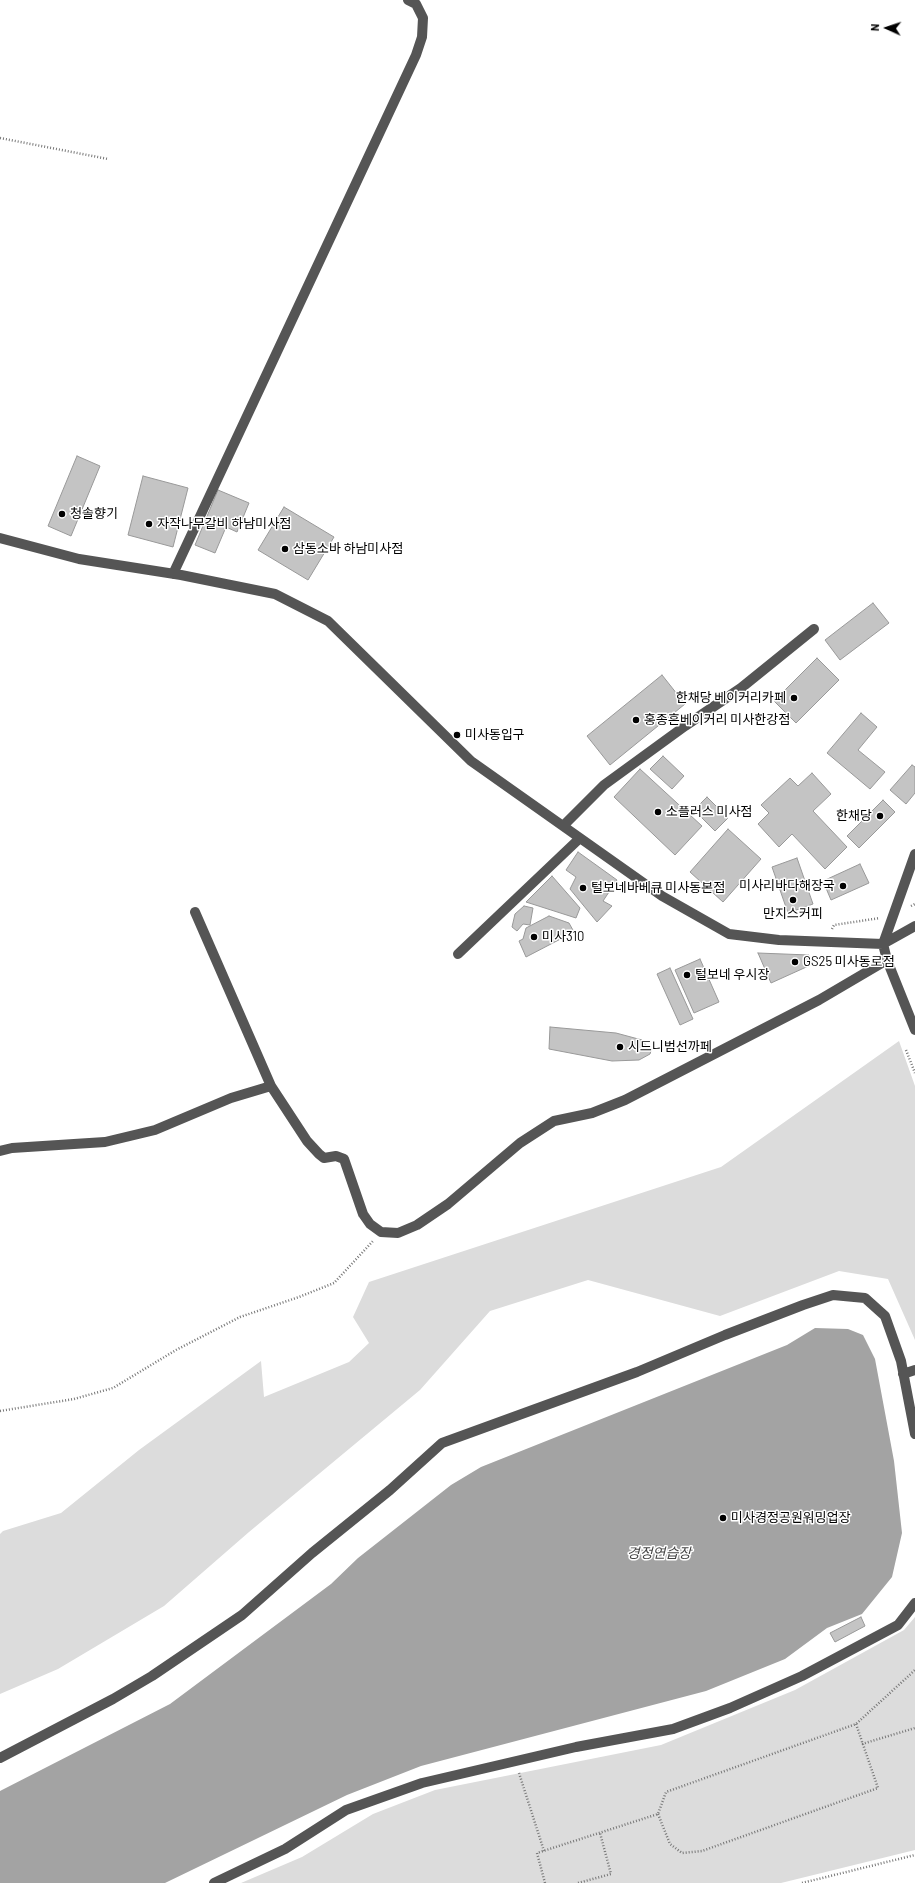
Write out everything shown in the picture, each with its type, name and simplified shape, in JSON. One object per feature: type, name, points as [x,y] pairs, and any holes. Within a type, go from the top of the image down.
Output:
[{"type":"street","points":[[173,574],[416,55],[422,37],[423,18],[416,4],[408,0]]},
{"type":"street","points":[[0,538],[79,559],[173,574],[275,594],[328,621],[471,760],[662,896],[729,934],[779,940],[882,944],[915,926]]},
{"type":"street","points":[[563,826],[604,785],[685,726],[741,688],[814,629]]},
{"type":"street","points":[[458,954],[580,838]]},
{"type":"street","points":[[915,854],[882,944],[915,1030]]},
{"type":"street","points":[[195,912],[271,1086],[307,1141],[319,1154],[324,1158],[336,1156],[344,1159],[364,1214],[370,1224],[381,1232],[398,1232],[417,1225],[448,1204],[520,1144],[554,1121],[592,1113],[625,1100],[819,1000],[887,960]]},
{"type":"street","points":[[0,1151],[12,1148],[105,1142],[154,1130],[231,1098],[271,1086]]},
{"type":"street","points":[[0,1758],[113,1699],[146,1680],[242,1615],[312,1553],[390,1490],[442,1443],[637,1372],[725,1335],[833,1295],[864,1298],[885,1316],[901,1361],[915,1434]]},
{"type":"street","points":[[904,1374],[915,1370]]},
{"type":"street","points":[[214,1883],[285,1849],[346,1810],[422,1783],[515,1761],[672,1729],[730,1708],[802,1676],[898,1625],[915,1603]]},
{"type":"path","points":[[0,138],[108,159]]},
{"type":"path","points":[[834,925],[892,916],[915,904]]},
{"type":"path","points":[[911,906],[915,913]]},
{"type":"path","points":[[906,1050],[915,1073]]},
{"type":"path","points":[[0,1411],[74,1399],[113,1388],[176,1350],[240,1317],[299,1297],[334,1282],[381,1232]]},
{"type":"path","points":[[856,1724],[878,1788],[702,1851],[682,1852],[670,1844],[658,1814],[666,1792],[856,1724],[915,1670]]},
{"type":"path","points":[[862,1744],[915,1728]]},
{"type":"path","points":[[515,1761],[544,1851]]},
{"type":"path","points":[[545,1883],[537,1853],[658,1814]]},
{"type":"path","points":[[578,1883],[611,1874],[600,1833]]},
{"type":"path","points":[[802,1883],[915,1855]]},
{"type":"shaded area","points":[[899,1041],[915,1086],[915,1340],[888,1279],[839,1271],[720,1316],[588,1280],[490,1311],[420,1390],[249,1532],[164,1606],[58,1669],[0,1694],[0,1534],[3,1531],[61,1513],[139,1450],[261,1361],[264,1397],[349,1362],[369,1343],[353,1317],[369,1282],[721,1167]]},
{"type":"shaded area","points":[[915,1617],[915,1850],[781,1883],[241,1883],[302,1857],[373,1814],[435,1790],[661,1745],[795,1690],[904,1630]]},
{"type":"water","name":"경정연습장","points":[[815,1328],[848,1329],[863,1335],[875,1359],[894,1461],[902,1533],[892,1577],[862,1614],[827,1628],[785,1659],[706,1691],[421,1766],[347,1795],[165,1883],[0,1883],[0,1791],[170,1704],[331,1584],[358,1558],[451,1485],[481,1467],[787,1345]]},
{"type":"building","points":[[77,456],[100,466],[71,536],[48,526]]},
{"type":"building","points":[[143,476],[188,488],[173,547],[128,535]]},
{"type":"building","points":[[218,490],[249,503],[237,532],[226,527],[215,553],[195,545]]},
{"type":"building","points":[[284,507],[334,537],[308,580],[258,550]]},
{"type":"building","points":[[873,603],[889,623],[840,660],[825,640]]},
{"type":"building","points":[[817,658],[839,680],[796,723],[774,701]]},
{"type":"building","name":"홍종흔베이커리 미사한강점","points":[[662,675],[685,704],[610,765],[587,736]]},
{"type":"building","points":[[861,713],[877,727],[858,750],[885,772],[870,789],[827,753]]},
{"type":"building","points":[[663,756],[684,776],[672,789],[650,769]]},
{"type":"building","points":[[912,765],[915,767],[915,793],[906,804],[890,790]]},
{"type":"building","name":"소플러스 미사점","points":[[640,769],[702,826],[675,855],[614,797]]},
{"type":"building","points":[[812,773],[831,794],[813,811],[847,847],[825,869],[792,834],[779,847],[758,824],[769,813],[761,805],[790,778],[798,786]]},
{"type":"building","points":[[707,797],[728,818],[715,831],[694,810]]},
{"type":"building","points":[[883,800],[895,812],[859,848],[847,836]]},
{"type":"building","points":[[728,829],[761,859],[723,902],[690,872]]},
{"type":"building","points":[[578,852],[617,880],[603,901],[612,906],[597,922],[570,889],[576,877],[566,870]]},
{"type":"building","points":[[797,858],[813,904],[788,913],[772,867]]},
{"type":"building","points":[[860,864],[869,883],[831,900],[823,881]]},
{"type":"building","points":[[552,876],[580,908],[576,918],[526,902]]},
{"type":"building","points":[[524,906],[533,908],[530,925],[523,924],[517,931],[512,927],[515,914]]},
{"type":"building","points":[[549,916],[569,923],[574,932],[526,957],[519,941],[523,939],[526,928]]},
{"type":"building","points":[[758,953],[809,955],[813,964],[771,983]]},
{"type":"building","points":[[700,959],[719,1002],[694,1013],[675,970]]},
{"type":"building","points":[[670,968],[693,1019],[680,1025],[657,974]]},
{"type":"building","points":[[550,1027],[616,1033],[642,1040],[651,1051],[650,1054],[639,1060],[612,1061],[549,1049]]},
{"type":"building","points":[[861,1617],[865,1626],[835,1642],[830,1633]]},
{"type":"place","name":"청솔향기","points":[[62,514]]},
{"type":"place","name":"자작나무갈비 하남미사점","points":[[149,524]]},
{"type":"place","name":"삼동소바 하남미사점","points":[[285,549]]},
{"type":"place","name":"한채당 베이커리카페","points":[[794,698]]},
{"type":"place","name":"홍종흔베이커리 미사한강점","points":[[636,720]]},
{"type":"place","name":"미사동입구","points":[[457,735]]},
{"type":"place","name":"소플러스 미사점","points":[[658,812]]},
{"type":"place","name":"한채당","points":[[880,816]]},
{"type":"place","name":"미사리바다해장국","points":[[843,886]]},
{"type":"place","name":"털보네바베큐 미사동본점","points":[[583,888]]},
{"type":"place","name":"만지스커피","points":[[793,900]]},
{"type":"place","name":"미사310","points":[[534,937]]},
{"type":"place","name":"GS25 미사동로점","points":[[795,962]]},
{"type":"place","name":"털보네 우시장","points":[[687,975]]},
{"type":"place","name":"시드니범선까페","points":[[620,1047]]},
{"type":"place","name":"미사경정공원워밍업장","points":[[723,1518]]}]
